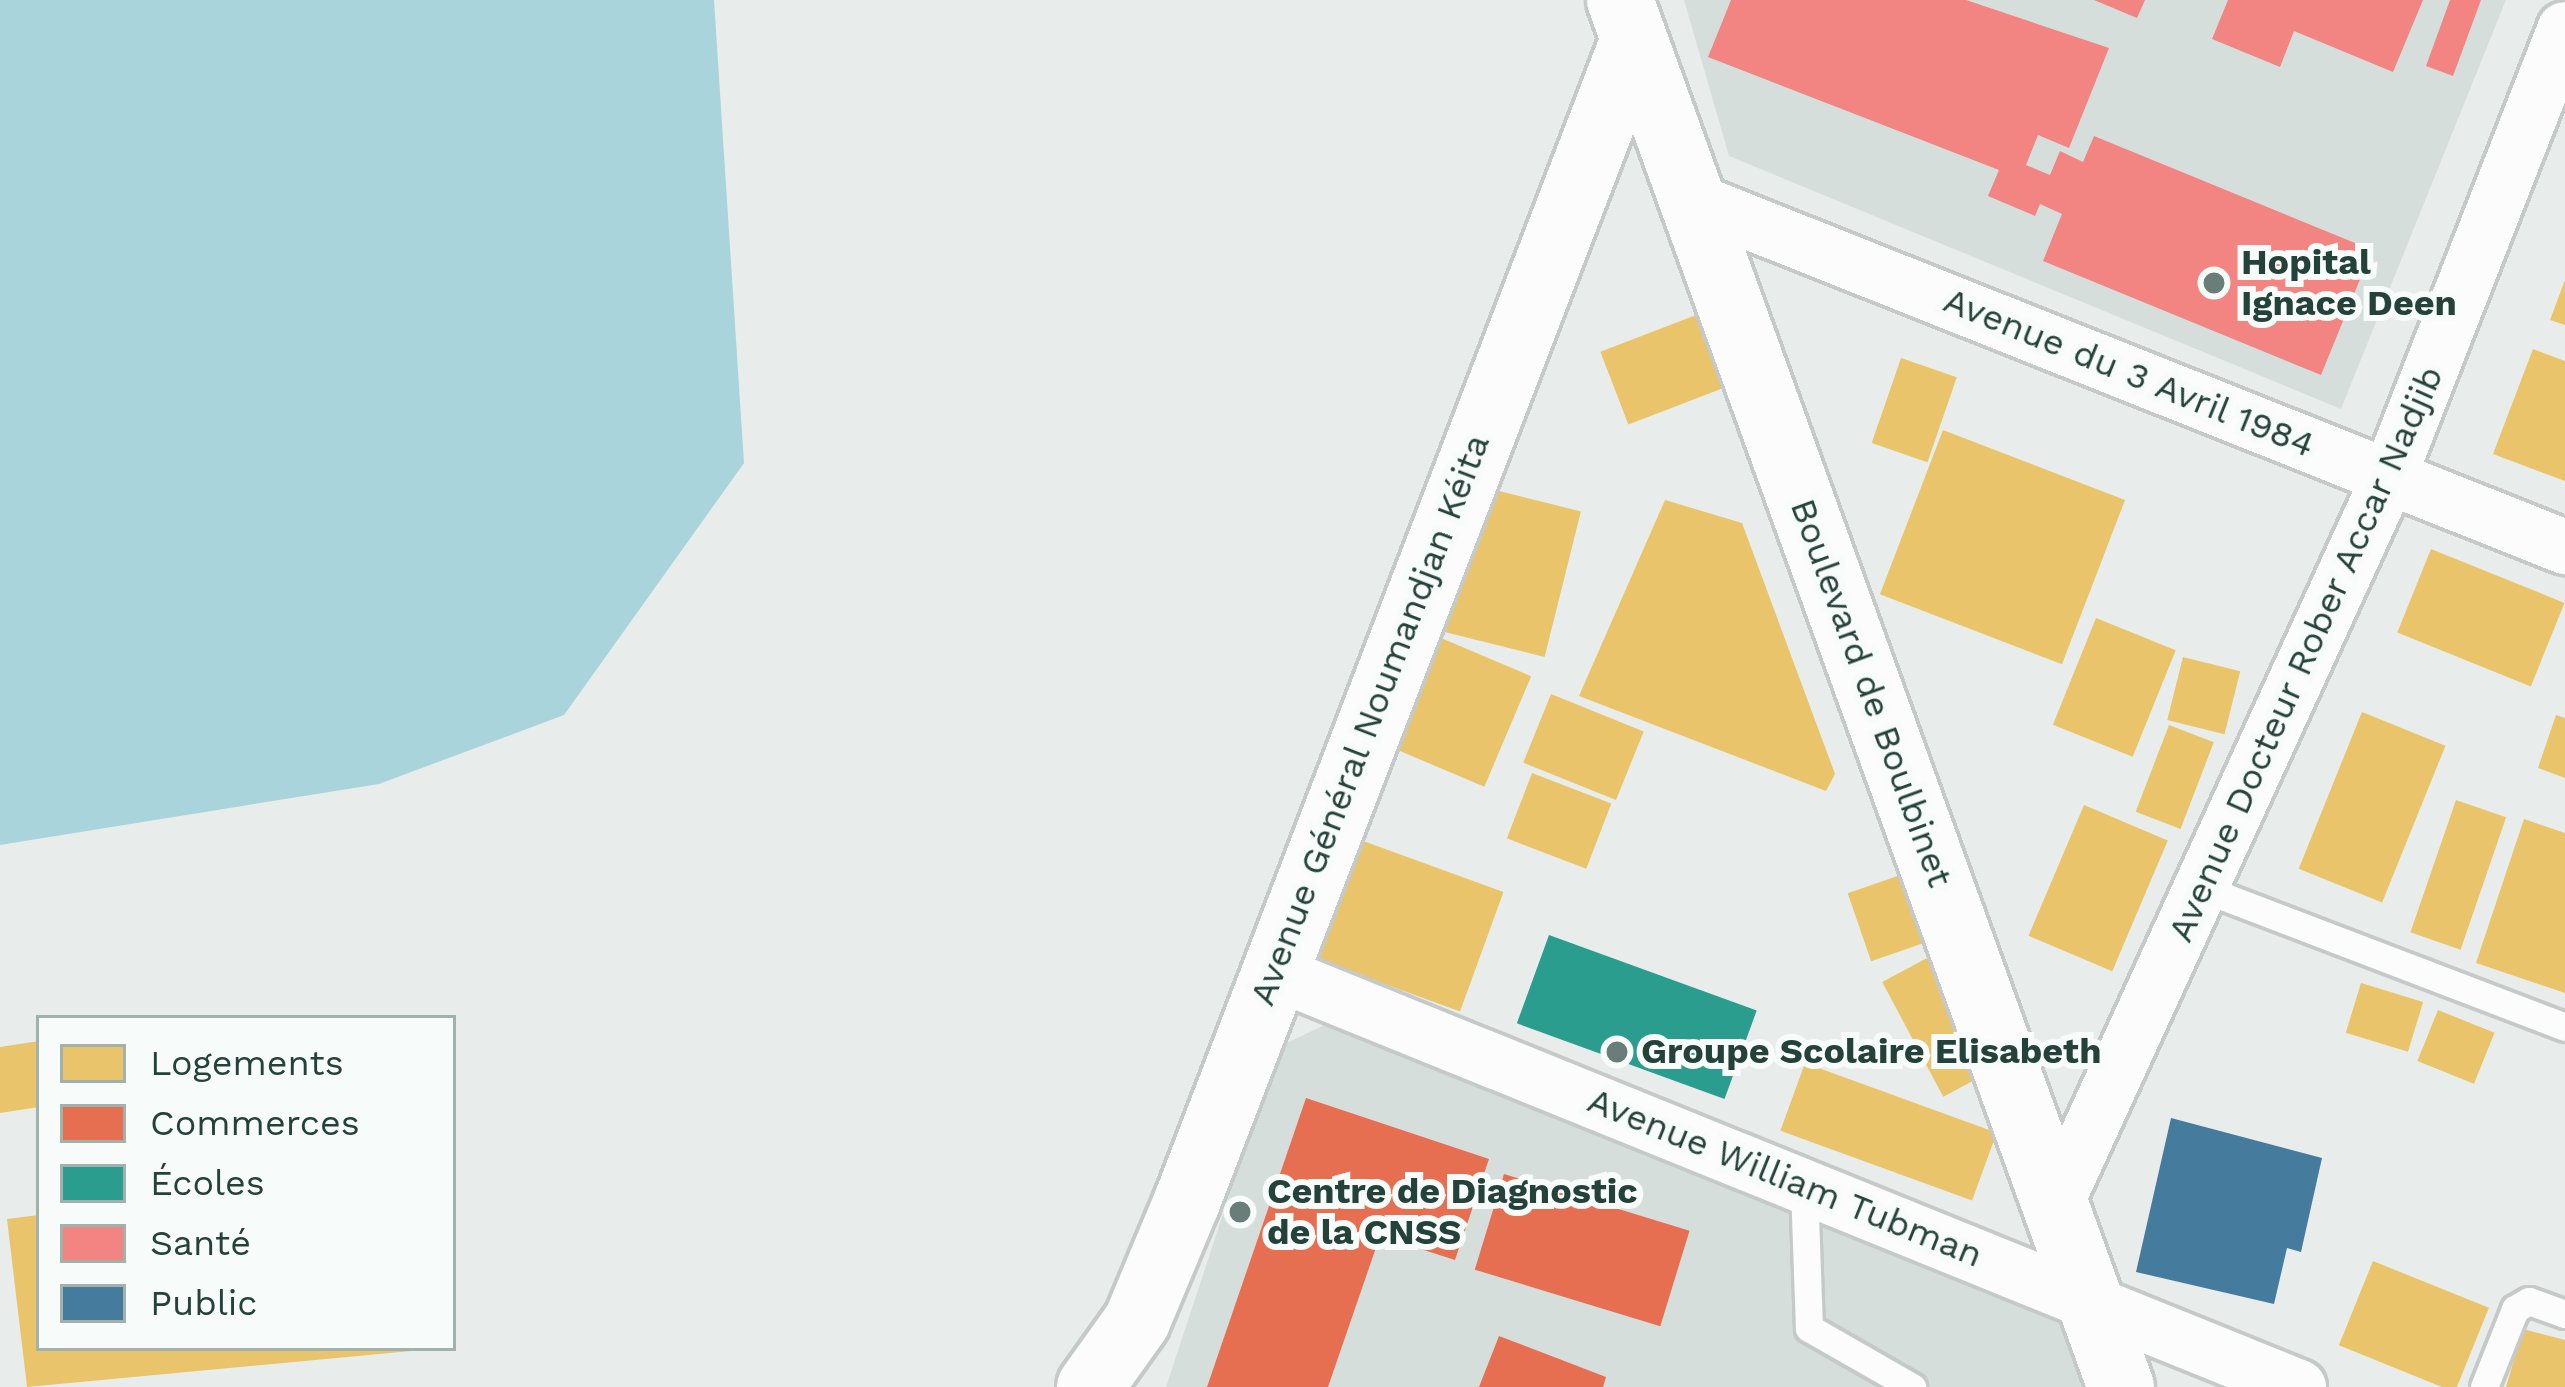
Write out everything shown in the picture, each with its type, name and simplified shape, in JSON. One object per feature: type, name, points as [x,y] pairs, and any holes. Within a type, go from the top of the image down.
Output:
[{"type":"main road","name":"Boulevard de Boulbinet","points":[[1626,21],[2121,1387]]},
{"type":"main road","name":"Avenue Général Noumandjan Kéita","points":[[1090,1387],[1137,1322],[1626,21]]},
{"type":"street","name":"Avenue Docteur Rober Accar Nadjib","points":[[2056,1204],[2389,477],[2565,29]]},
{"type":"street","name":"Avenue du 3 Avril 1984","points":[[1693,200],[2565,547]]},
{"type":"street","name":"Avenue William Tubman","points":[[1271,971],[2299,1387]]},
{"type":"lane","points":[[2204,889],[2565,1027]]},
{"type":"lane","points":[[1804,1186],[1809,1328],[1912,1387]]},
{"type":"lane","points":[[2484,1387],[2515,1309],[2529,1301],[2565,1314]]},
{"type":"shaded area","name":"Hopital Ignace Deen","points":[[1684,0],[2506,0],[2341,409],[1729,156]]},
{"type":"shaded area","points":[[1329,1023],[2063,1303],[2089,1387],[1166,1387],[1278,1047]]},
{"type":"water","points":[[0,0],[714,0],[744,463],[564,715],[379,784],[0,845]]},
{"type":"building: Logements","points":[[2565,280],[2565,325],[2550,320]]},
{"type":"building: Logements","points":[[1704,312],[1732,385],[1628,425],[1600,352]]},
{"type":"building: Logements","points":[[2533,349],[2565,361],[2565,481],[2493,454]]},
{"type":"building: Logements","points":[[1901,358],[1957,377],[1927,462],[1872,443]]},
{"type":"building: Logements","points":[[1943,430],[2125,500],[2062,664],[1880,594]]},
{"type":"building: Logements","points":[[1479,486],[1581,511],[1545,657],[1443,632]]},
{"type":"building: Logements","points":[[1665,500],[1742,523],[1835,774],[1826,791],[1579,696]]},
{"type":"building: Logements","points":[[2431,549],[2565,603],[2531,686],[2397,632]]},
{"type":"building: Logements","points":[[2096,618],[2176,650],[2133,757],[2053,725]]},
{"type":"building: Logements","points":[[1441,638],[1531,676],[1484,787],[1394,748]]},
{"type":"building: Logements","points":[[2183,657],[2240,671],[2225,734],[2167,720]]},
{"type":"building: Logements","points":[[1551,694],[1644,731],[1616,800],[1523,763]]},
{"type":"building: Logements","points":[[2362,712],[2445,746],[2382,902],[2299,869]]},
{"type":"building: Logements","points":[[2556,715],[2565,718],[2565,778],[2538,768]]},
{"type":"building: Logements","points":[[2169,725],[2214,742],[2180,829],[2136,812]]},
{"type":"building: Logements","points":[[1532,773],[1611,803],[1586,869],[1507,838]]},
{"type":"building: Logements","points":[[2456,800],[2506,817],[2461,950],[2410,932]]},
{"type":"building: Logements","points":[[2084,805],[2168,841],[2112,971],[2029,936]]},
{"type":"building: Logements","points":[[2524,819],[2565,833],[2565,993],[2476,963]]},
{"type":"building: Logements","points":[[1355,838],[1503,892],[1460,1011],[1312,957]]},
{"type":"building: Logements","points":[[1912,871],[1935,939],[1871,961],[1848,893]]},
{"type":"building: Logements","points":[[1929,957],[1990,1072],[1943,1097],[1882,982]]},
{"type":"building: Logements","points":[[2361,983],[2423,1002],[2408,1052],[2346,1033]]},
{"type":"building: Logements","points":[[2438,1010],[2495,1033],[2474,1084],[2417,1061]]},
{"type":"building: Logements","points":[[36,1041],[36,1107],[0,1113],[0,1047]]},
{"type":"building: Logements","points":[[1805,1063],[1997,1133],[1972,1200],[1780,1131]]},
{"type":"building: Logements","points":[[36,1215],[36,1351],[411,1351],[27,1387],[7,1219]]},
{"type":"building: Logements","points":[[2373,1261],[2489,1308],[2457,1387],[2442,1387],[2339,1345]]},
{"type":"building: Logements","points":[[2523,1329],[2565,1340],[2565,1387],[2506,1387]]},
{"type":"building: Commerces","points":[[1306,1098],[1489,1159],[1455,1260],[1380,1236],[1328,1387],[1207,1387]]},
{"type":"building: Commerces","points":[[1504,1174],[1690,1231],[1660,1326],[1475,1270]]},
{"type":"building: Commerces","points":[[1499,1336],[1606,1377],[1603,1387],[1479,1387]]},
{"type":"building: Écoles","points":[[1549,935],[1757,1011],[1725,1099],[1517,1023]]},
{"type":"building: Santé","points":[[1731,0],[1966,0],[2109,48],[2069,148],[2038,135],[2026,165],[2050,175],[2060,151],[2083,162],[2094,136],[2372,250],[2321,375],[2043,261],[2062,214],[2040,204],[2035,216],[1988,196],[1999,170],[1708,57]]},
{"type":"building: Santé","points":[[2094,0],[2145,0],[2137,18]]},
{"type":"building: Santé","points":[[2228,0],[2423,0],[2393,72],[2294,31],[2280,67],[2212,39]]},
{"type":"building: Santé","points":[[2450,0],[2481,0],[2453,76],[2426,66]]},
{"type":"building: Public","points":[[2171,1118],[2322,1158],[2301,1252],[2287,1248],[2274,1304],[2136,1272]]},
{"type":"place","name":"Hopital Ignace Deen","points":[[2214,283]]},
{"type":"place","name":"Groupe Scolaire Elisabeth","points":[[1617,1052]]},
{"type":"place","name":"Centre de Diagnostic de la CNSS","points":[[1240,1212]]}]
